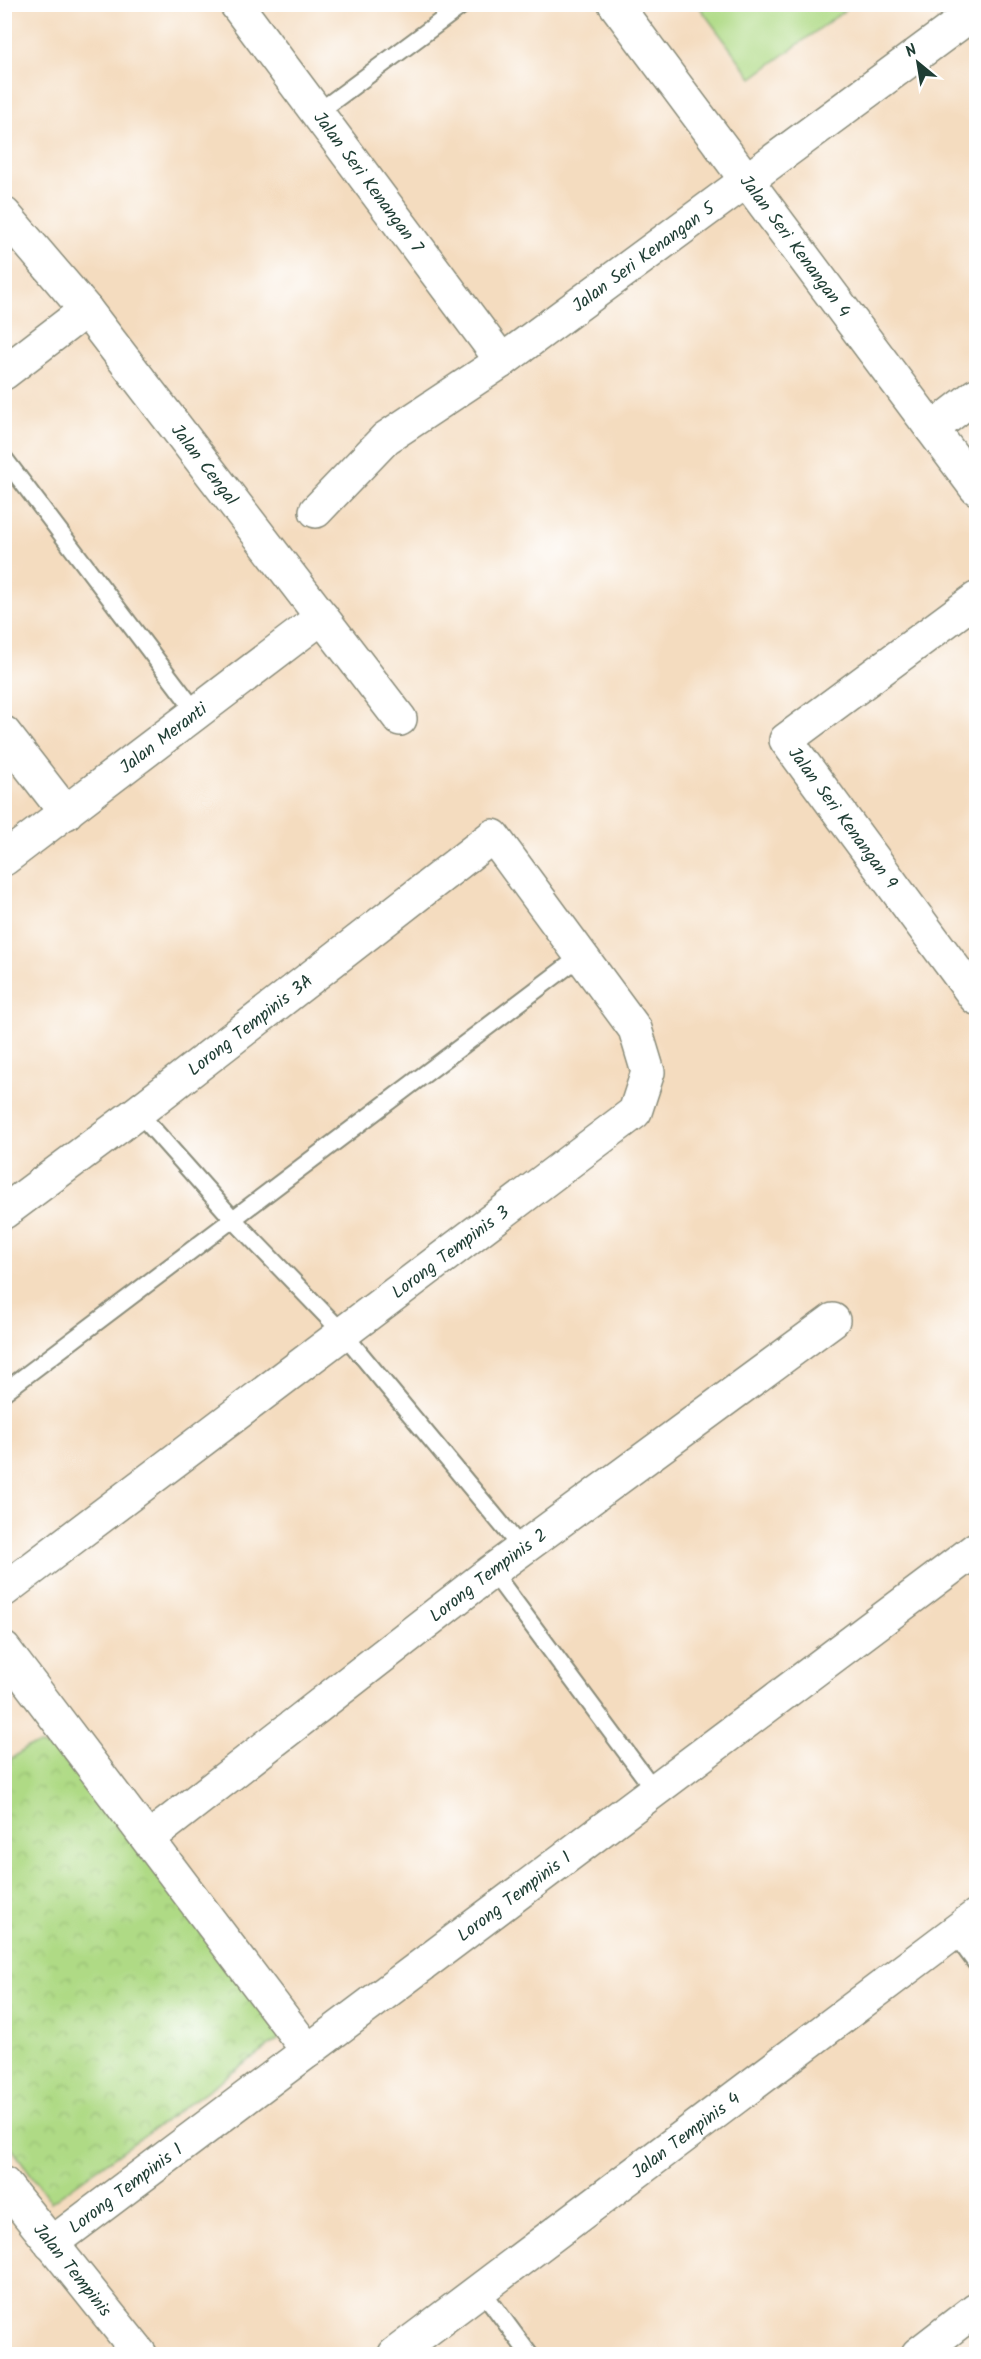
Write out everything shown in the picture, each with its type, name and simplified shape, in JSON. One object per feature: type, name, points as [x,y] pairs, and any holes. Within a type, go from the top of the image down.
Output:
[{"type":"street","name":"Jalan Seri Kenangan 7","points":[[236,4],[502,361]]},
{"type":"street","name":"Jalan Seri Kenangan 4","points":[[615,4],[976,488]]},
{"type":"street","name":"Jalan Seri Kenangan 5","points":[[316,511],[386,438],[502,361],[749,181],[976,11]]},
{"type":"street","name":"Jalan Cengal","points":[[4,214],[86,310],[400,719]]},
{"type":"street","points":[[4,373],[86,310]]},
{"type":"street","points":[[932,429],[976,396]]},
{"type":"street","name":"Jalan Seri Kenangan 9","points":[[976,599],[786,740],[976,998]]},
{"type":"street","name":"Jalan Meranti","points":[[4,859],[322,617]]},
{"type":"street","points":[[4,733],[66,813]]},
{"type":"street","name":"Lorong Tempinis 3","points":[[4,1590],[635,1112],[648,1072],[635,1029],[493,836]]},
{"type":"street","name":"Lorong Tempinis 3A","points":[[4,1212],[138,1112],[493,836]]},
{"type":"street","name":"Lorong Tempinis 2","points":[[148,1838],[492,1571],[833,1320]]},
{"type":"street","name":"Lorong Tempinis 1","points":[[51,2244],[976,1549]]},
{"type":"street","points":[[4,1649],[308,2051]]},
{"type":"street","name":"Jalan Tempinis 4","points":[[395,2355],[965,1925]]},
{"type":"street","name":"Jalan Tempinis","points":[[4,2184],[140,2355]]},
{"type":"street","points":[[918,2355],[976,2309]]},
{"type":"lane","points":[[317,113],[464,4]]},
{"type":"lane","points":[[4,458],[196,712]]},
{"type":"lane","points":[[4,1392],[581,956]]},
{"type":"lane","points":[[138,1112],[232,1218],[343,1333],[522,1549]]},
{"type":"lane","points":[[492,1571],[655,1791]]},
{"type":"lane","points":[[965,1925],[976,1963]]},
{"type":"lane","points":[[481,2289],[529,2355]]},
{"type":"green space","points":[[698,5],[852,5],[752,78]]},
{"type":"green space","points":[[40,1745],[53,1748],[120,1818],[286,2034],[51,2202],[5,2139],[4,1764],[28,1747]]}]
